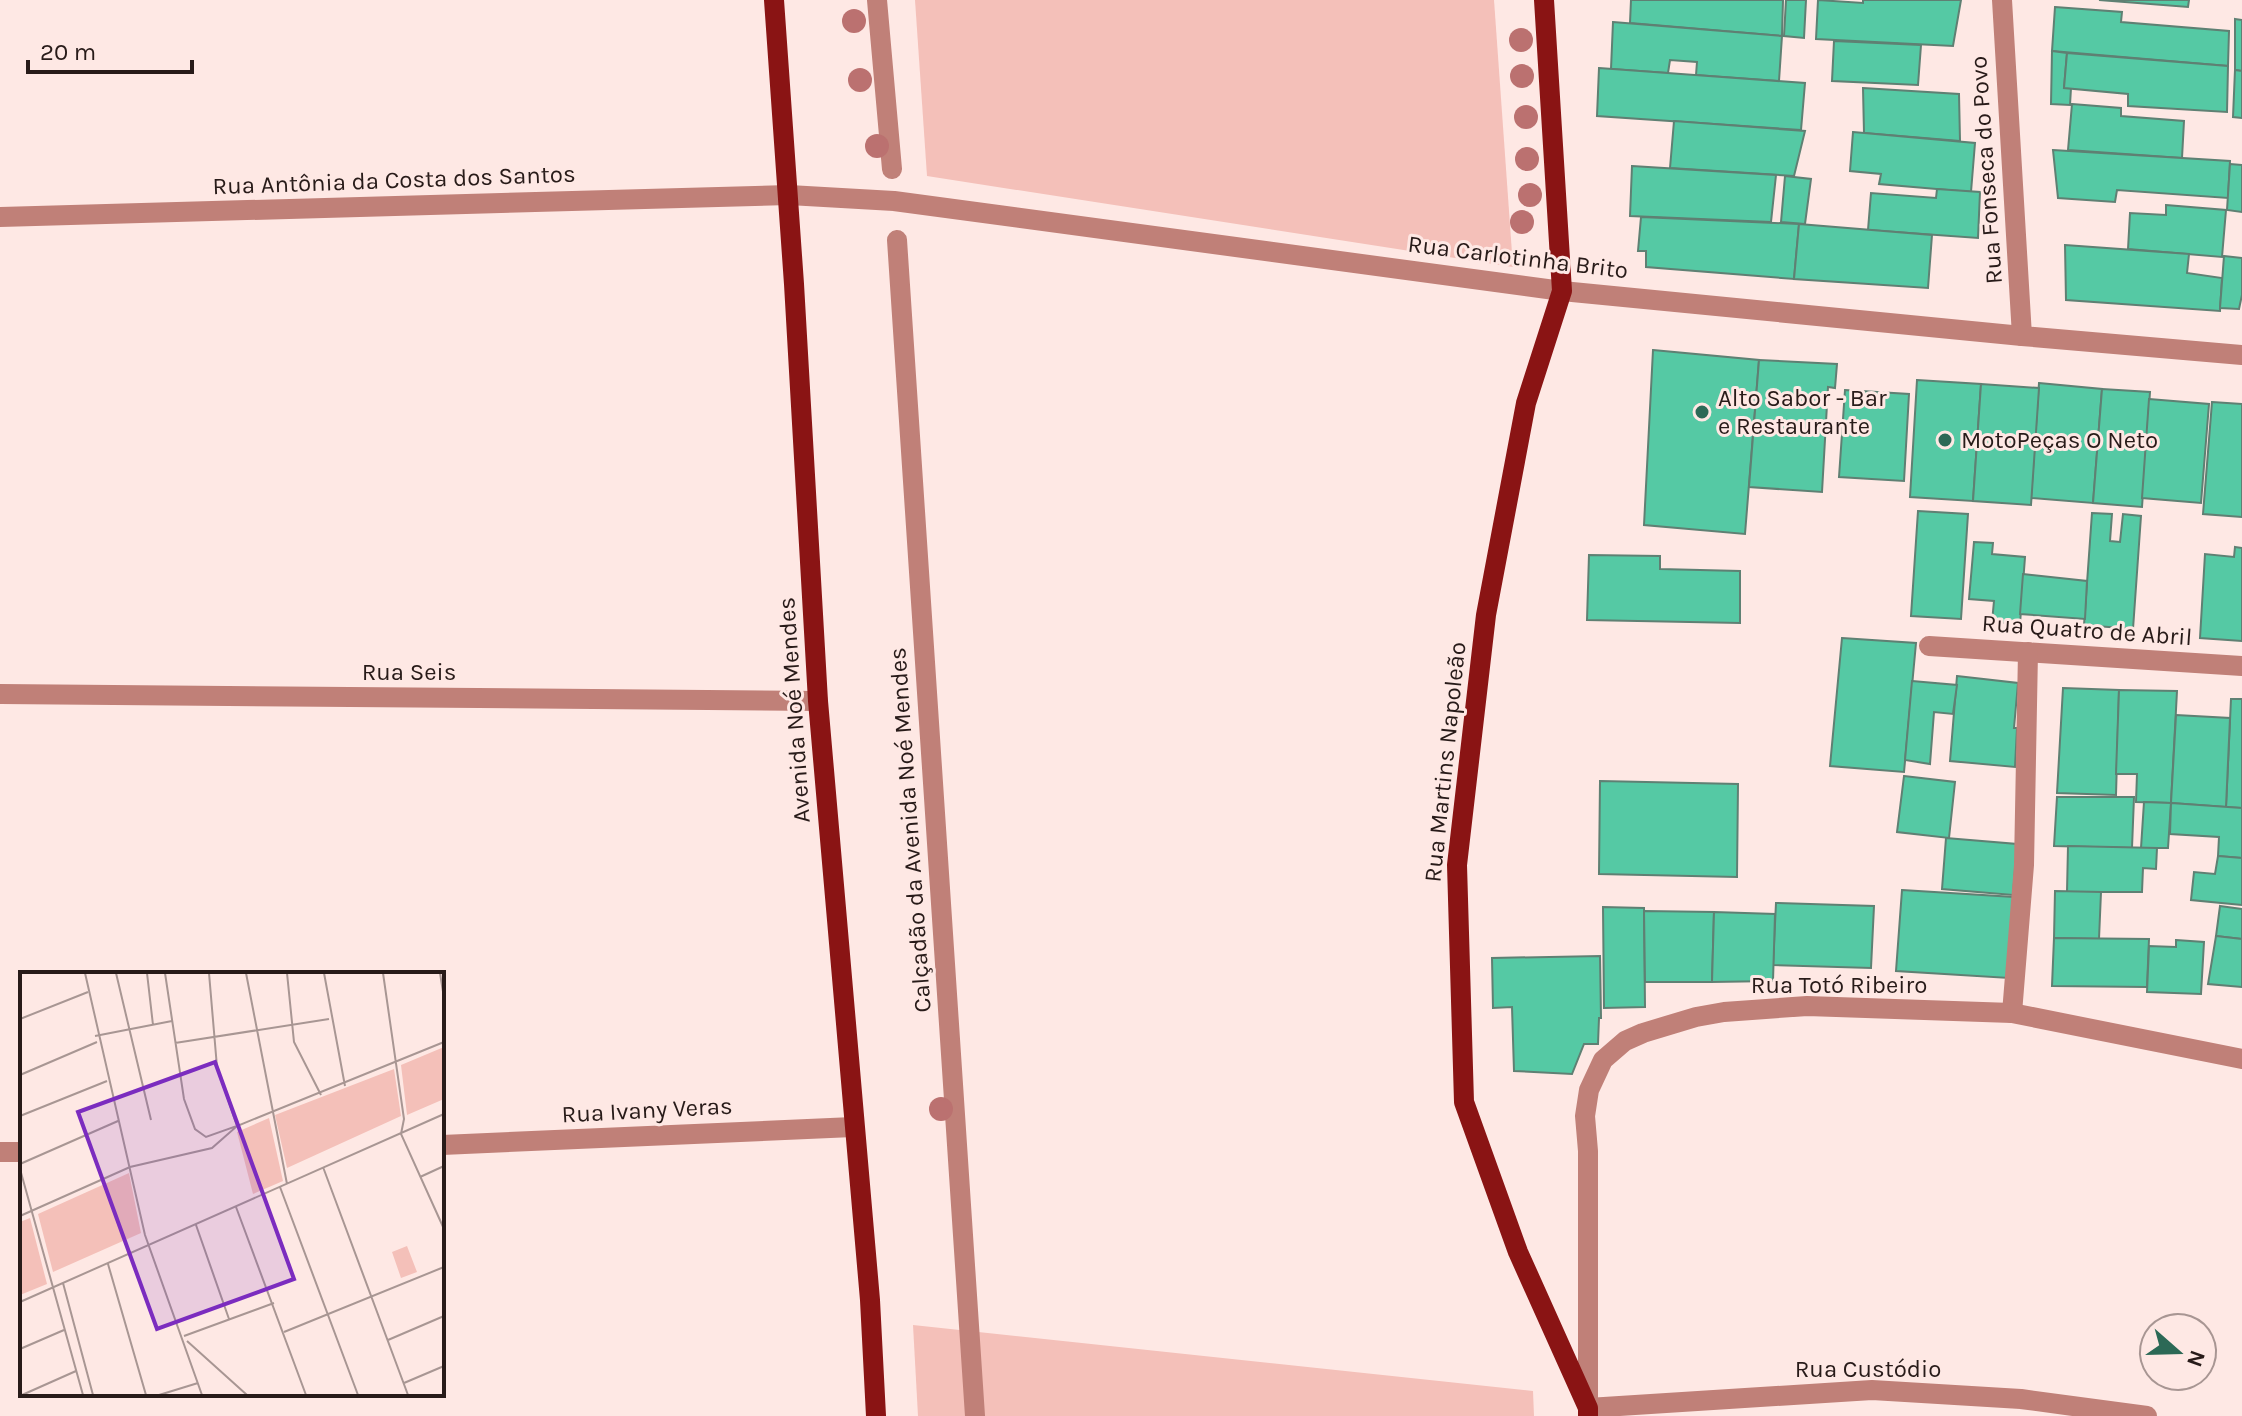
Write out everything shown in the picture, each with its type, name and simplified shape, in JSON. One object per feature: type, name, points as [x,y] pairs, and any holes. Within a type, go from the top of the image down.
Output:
[{"type":"main road","name":"Avenida Noé Mendes","points":[[774,0],[789,195],[818,701],[870,1300],[876,1416]]},
{"type":"main road","points":[[1544,0],[1562,291]]},
{"type":"main road","name":"Rua Martins Napoleão","points":[[1562,291],[1526,403],[1486,615],[1457,865],[1464,1102],[1518,1252],[1588,1412]]},
{"type":"street","points":[[877,0],[892,169]]},
{"type":"street","name":"Rua Fonseca do Povo","points":[[2002,0],[2022,336]]},
{"type":"street","name":"Rua Antônia da Costa dos Santos","points":[[0,217],[789,195]]},
{"type":"street","name":"Rua Carlotinha Brito","points":[[789,195],[894,201],[1562,291],[2242,355]]},
{"type":"street","name":"Calçadão da Avenida Noé Mendes","points":[[897,240],[975,1416]]},
{"type":"street","name":"Rua Quatro de Abril","points":[[1929,646],[2242,666]]},
{"type":"street","points":[[2012,1013],[2024,865],[2028,652]]},
{"type":"street","name":"Rua Seis","points":[[0,694],[818,701]]},
{"type":"street","name":"Rua Totó Ribeiro","points":[[1588,1412],[1588,1151],[1585,1116],[1589,1090],[1603,1060],[1625,1041],[1696,1017],[1807,1006],[2012,1013],[2242,1059]]},
{"type":"street","name":"Rua Ivany Veras","points":[[444,1145],[853,1127]]},
{"type":"street","name":"Rua Custódio","points":[[1588,1412],[1872,1390],[2021,1399],[2147,1416]]},
{"type":"shaded area","points":[[915,0],[1494,0],[1513,267],[927,176]]},
{"type":"shaded area","points":[[913,1325],[1533,1391],[1534,1416],[918,1416]]},
{"type":"building","points":[[1631,0],[1783,0],[1782,36],[1630,23]]},
{"type":"building","points":[[1786,0],[1806,0],[1804,38],[1784,36]]},
{"type":"building","points":[[1818,0],[1863,3],[1863,0],[1961,0],[1953,46],[1816,39]]},
{"type":"building","points":[[2099,0],[2189,0],[2188,7]]},
{"type":"building","points":[[2055,7],[2122,12],[2121,22],[2229,31],[2228,66],[2052,51]]},
{"type":"building","points":[[2235,19],[2242,20],[2242,71],[2235,70]]},
{"type":"building","points":[[1613,22],[1782,36],[1779,81],[1696,75],[1697,62],[1670,60],[1668,73],[1611,69]]},
{"type":"building","points":[[1834,41],[1921,45],[1918,85],[1832,81]]},
{"type":"building","points":[[2052,51],[2067,53],[2064,88],[2071,88],[2070,105],[2051,104]]},
{"type":"building","points":[[2067,53],[2228,66],[2227,112],[2128,106],[2128,94],[2064,88]]},
{"type":"building","points":[[1599,68],[1805,83],[1801,130],[1597,116]]},
{"type":"building","points":[[2235,70],[2242,71],[2242,118],[2233,117]]},
{"type":"building","points":[[1863,88],[1959,94],[1960,141],[1864,133]]},
{"type":"building","points":[[2072,104],[2121,108],[2121,116],[2184,121],[2182,158],[2068,150]]},
{"type":"building","points":[[1674,121],[1805,131],[1794,176],[1670,168]]},
{"type":"building","points":[[1853,132],[1975,143],[1971,192],[1879,184],[1881,174],[1850,171]]},
{"type":"building","points":[[2053,150],[2230,161],[2228,198],[2117,190],[2115,202],[2058,198]]},
{"type":"building","points":[[2230,164],[2242,165],[2242,212],[2227,210]]},
{"type":"building","points":[[1632,166],[1776,175],[1771,222],[1630,216]]},
{"type":"building","points":[[1785,176],[1811,179],[1805,224],[1781,222]]},
{"type":"building","points":[[1937,189],[1980,192],[1978,238],[1868,230],[1871,193],[1936,198]]},
{"type":"building","points":[[2166,205],[2226,210],[2222,257],[2128,249],[2130,213],[2166,215]]},
{"type":"building","points":[[1641,217],[1799,224],[1794,279],[1646,267],[1646,251],[1638,251]]},
{"type":"building","points":[[1799,224],[1932,235],[1928,288],[1794,279]]},
{"type":"building","points":[[2065,245],[2189,254],[2187,273],[2222,278],[2220,311],[2066,300]]},
{"type":"building","points":[[2224,256],[2242,258],[2239,309],[2220,308]]},
{"type":"building","name":"Alto Sabor - Bar e Restaurante","points":[[1653,350],[1759,360],[1745,534],[1644,525]]},
{"type":"building","points":[[1759,360],[1837,364],[1835,388],[1828,387],[1822,492],[1749,487]]},
{"type":"building","name":"MotoPeças O Neto","points":[[1917,380],[1981,384],[1973,501],[1910,497]]},
{"type":"building","points":[[2039,383],[2102,389],[2093,503],[2031,498]]},
{"type":"building","points":[[1981,384],[2039,388],[2031,505],[1973,501]]},
{"type":"building","points":[[2102,389],[2150,392],[2142,507],[2093,503]]},
{"type":"building","points":[[1845,390],[1909,394],[1904,481],[1839,477]]},
{"type":"building","points":[[2149,399],[2209,404],[2201,503],[2142,498]]},
{"type":"building","points":[[2212,402],[2242,404],[2242,517],[2203,514]]},
{"type":"building","points":[[1918,511],[1968,514],[1961,619],[1911,616]]},
{"type":"building","points":[[2092,513],[2112,514],[2110,541],[2120,542],[2123,514],[2141,516],[2133,629],[2084,625]]},
{"type":"building","points":[[1974,542],[1993,543],[1992,554],[2025,557],[2020,624],[1992,622],[1994,601],[1969,599]]},
{"type":"building","points":[[2235,547],[2242,548],[2242,641],[2200,638],[2205,554],[2234,557]]},
{"type":"building","points":[[1589,555],[1660,556],[1660,569],[1740,571],[1740,623],[1587,620]]},
{"type":"building","points":[[2023,574],[2087,581],[2085,619],[2020,614]]},
{"type":"building","points":[[1842,638],[1916,643],[1904,772],[1830,766]]},
{"type":"building","points":[[1957,676],[2018,683],[2015,767],[1950,761]]},
{"type":"building","points":[[1912,681],[1957,685],[1953,714],[1934,712],[1930,764],[1905,760]]},
{"type":"building","points":[[2063,688],[2119,690],[2116,795],[2057,793]]},
{"type":"building","points":[[2119,690],[2177,691],[2171,803],[2136,802],[2137,774],[2116,774]]},
{"type":"building","points":[[2231,699],[2242,699],[2242,808],[2226,807]]},
{"type":"building","points":[[2176,715],[2230,718],[2226,807],[2171,803]]},
{"type":"building","points":[[1904,776],[1955,782],[1949,838],[1897,832]]},
{"type":"building","points":[[1600,781],[1738,784],[1737,877],[1599,874]]},
{"type":"building","points":[[2057,797],[2134,797],[2132,848],[2054,846]]},
{"type":"building","points":[[2144,802],[2171,803],[2168,848],[2141,848]]},
{"type":"building","points":[[2171,803],[2242,808],[2242,858],[2218,856],[2219,837],[2170,834]]},
{"type":"building","points":[[1946,838],[2017,844],[2013,895],[1942,889]]},
{"type":"building","points":[[2068,846],[2157,848],[2156,869],[2143,868],[2142,892],[2067,892]]},
{"type":"building","points":[[2218,856],[2242,858],[2242,905],[2191,900],[2194,872],[2215,874]]},
{"type":"building","points":[[1902,890],[2014,897],[2009,978],[1896,971]]},
{"type":"building","points":[[2055,891],[2101,892],[2099,939],[2054,938]]},
{"type":"building","points":[[1776,903],[1874,906],[1871,968],[1773,965]]},
{"type":"building","points":[[2220,906],[2242,909],[2242,939],[2216,936]]},
{"type":"building","points":[[1603,907],[1644,908],[1645,1007],[1604,1008]]},
{"type":"building","points":[[1644,911],[1714,912],[1712,982],[1645,982]]},
{"type":"building","points":[[1714,912],[1775,914],[1773,981],[1712,982]]},
{"type":"building","points":[[2216,936],[2242,939],[2242,987],[2208,984]]},
{"type":"building","points":[[2054,938],[2149,939],[2147,987],[2052,986]]},
{"type":"building","points":[[2176,940],[2204,942],[2201,994],[2147,992],[2149,946],[2176,947]]},
{"type":"building","points":[[1600,956],[1601,1018],[1598,1044],[1584,1044],[1572,1074],[1514,1071],[1512,1007],[1493,1008],[1492,958]]},
{"type":"place","name":"Alto Sabor - Bar e Restaurante","points":[[1702,412]]},
{"type":"place","name":"MotoPeças O Neto","points":[[1945,440]]}]
